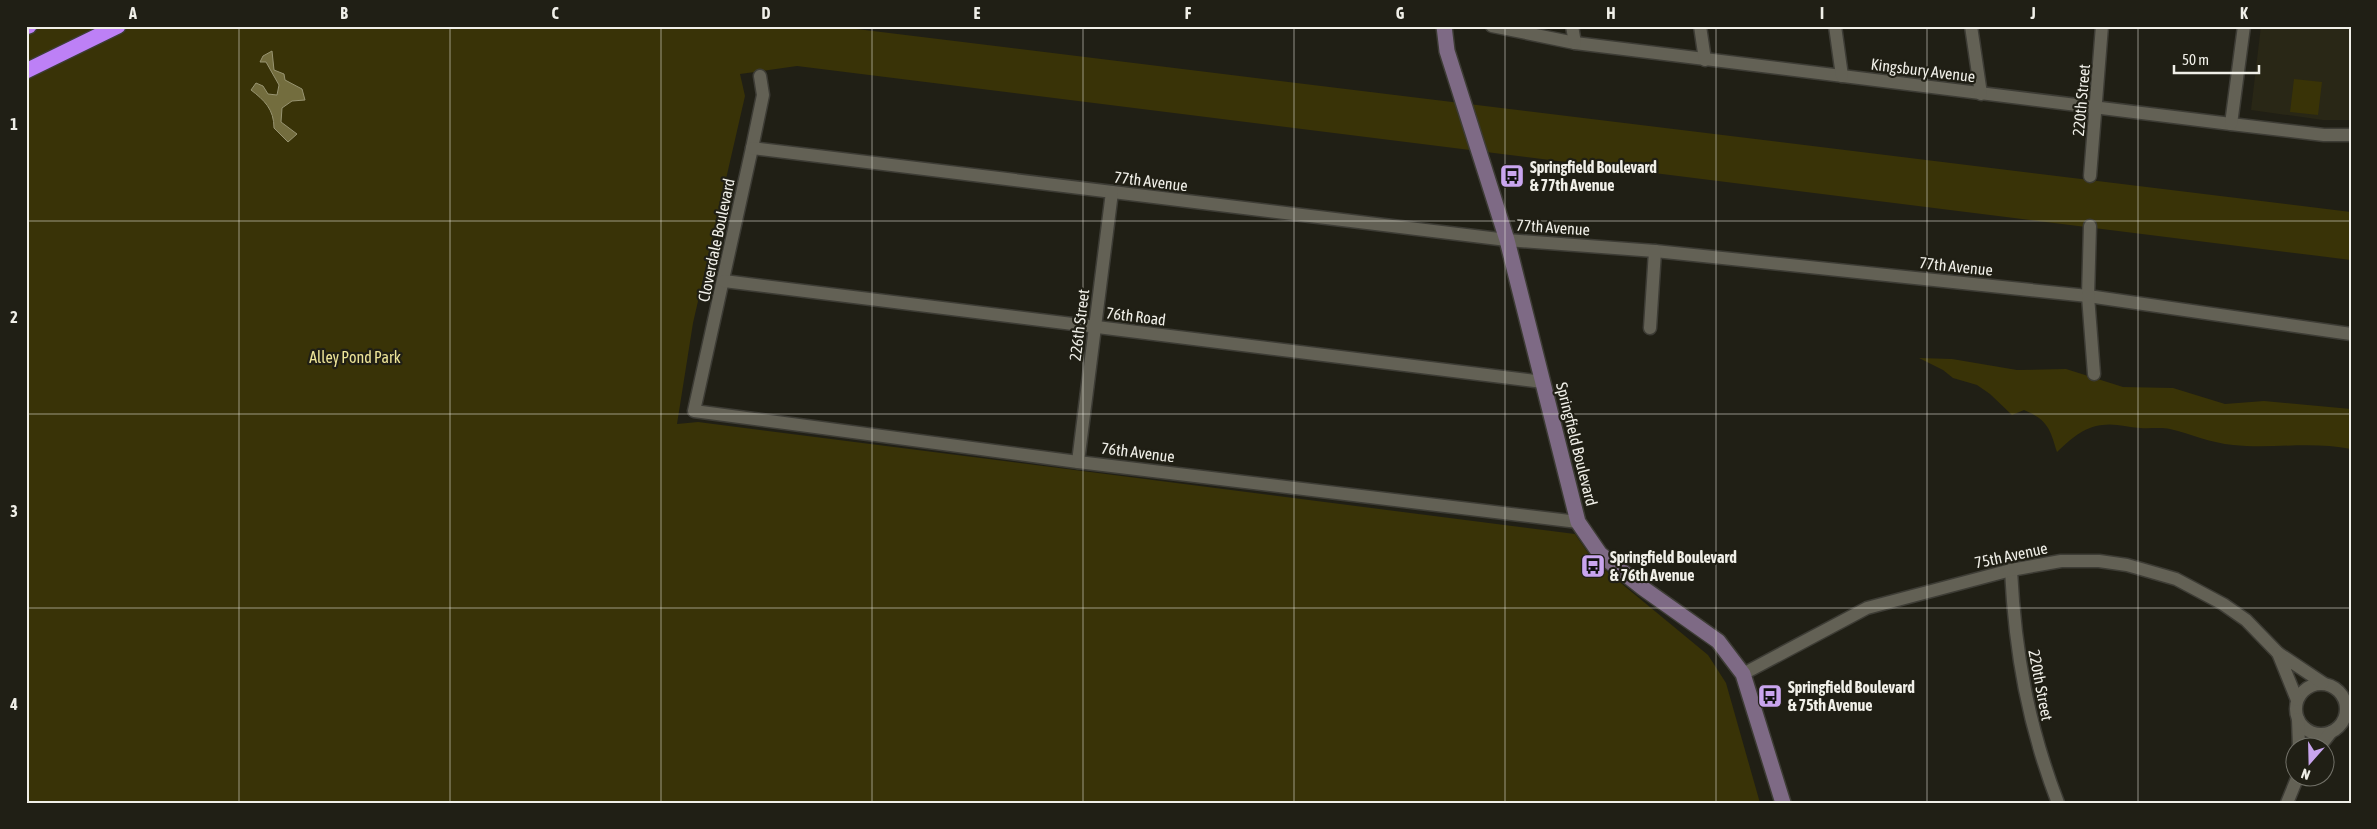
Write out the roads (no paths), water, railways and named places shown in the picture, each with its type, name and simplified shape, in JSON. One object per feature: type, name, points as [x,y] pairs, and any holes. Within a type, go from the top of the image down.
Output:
[{"type":"highway","points":[[26,70],[101,26]]},
{"type":"highway","points":[[26,70],[118,26]]},
{"type":"main road","name":"Springfield Boulevard","points":[[1444,26],[1447,51],[1508,240],[1578,522],[1600,554],[1643,588],[1718,641],[1743,674],[1783,803]]},
{"type":"street","name":"Kingsbury Avenue","points":[[1492,26],[1575,44],[2324,135],[2351,135]]},
{"type":"street","points":[[1572,26],[1575,44]]},
{"type":"street","points":[[1700,26],[1705,60]]},
{"type":"street","points":[[1835,26],[1842,76]]},
{"type":"street","points":[[1971,26],[1982,94]]},
{"type":"street","name":"220th Street","points":[[2090,176],[2097,108],[2102,26]]},
{"type":"street","points":[[2231,124],[2244,26]]},
{"type":"street","name":"Cloverdale Boulevard","points":[[694,411],[752,148],[762,96],[760,76]]},
{"type":"street","name":"77th Avenue","points":[[752,148],[1508,240],[1655,251],[2088,296],[2351,334]]},
{"type":"street","name":"226th Street","points":[[1078,462],[1112,192]]},
{"type":"street","points":[[2090,226],[2088,296],[2094,374]]},
{"type":"street","points":[[1650,328],[1655,251]]},
{"type":"street","name":"76th Road","points":[[724,281],[1544,382]]},
{"type":"street","name":"76th Avenue","points":[[694,411],[1078,462],[1578,522]]},
{"type":"street","name":"75th Avenue","points":[[1743,674],[1867,608],[2011,570],[2061,561],[2099,561],[2146,569],[2176,579],[2223,604],[2246,620],[2278,653],[2323,683]]},
{"type":"street","name":"220th Street","points":[[2011,570],[2014,624],[2022,684],[2036,740],[2058,803]]},
{"type":"street","name":"75th Avenue","points":[[2278,653],[2297,700]]},
{"type":"street","points":[[2299,736],[2297,700],[2304,689],[2323,683],[2346,694],[2346,722],[2328,736]]},
{"type":"street","points":[[2298,719],[2306,729],[2312,732],[2318,734],[2331,732]]},
{"type":"street","points":[[2287,803],[2294,786]]},
{"type":"place","name":"Springfield Boulevard & 77th Avenue","points":[[1512,176]]},
{"type":"place","name":"Springfield Boulevard & 76th Avenue","points":[[1593,566]]},
{"type":"place","name":"Springfield Boulevard & 75th Avenue","points":[[1770,696]]},
{"type":"park label","name":"Alley Pond Park","points":[[355,357]]}]
